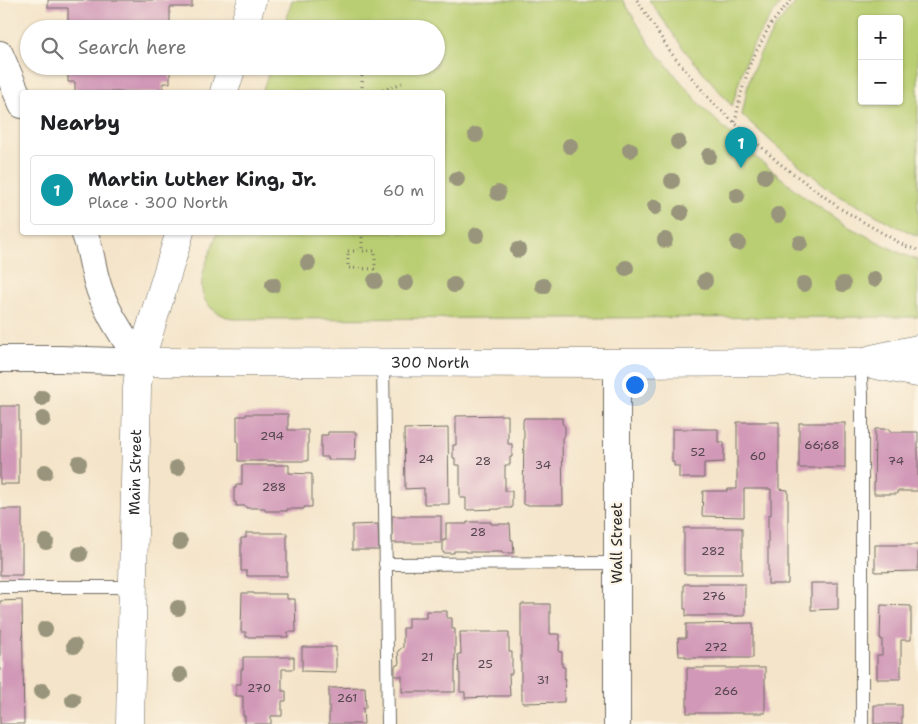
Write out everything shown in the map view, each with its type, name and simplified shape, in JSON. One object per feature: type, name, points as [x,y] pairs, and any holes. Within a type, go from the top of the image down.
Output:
[{"type":"main road","points":[[246,20],[252,0]]},
{"type":"main road","points":[[225,90],[229,75]]},
{"type":"main road","name":"Main Street","points":[[130,724],[137,388],[140,362],[179,235]]},
{"type":"main road","name":"300 North","points":[[860,362],[918,349]]},
{"type":"main road","name":"300 North","points":[[140,362],[860,362],[918,373]]},
{"type":"street","points":[[0,54],[20,100]]},
{"type":"street","points":[[85,235],[97,283],[106,306],[140,362]]},
{"type":"street","name":"300 North","points":[[0,359],[140,362]]},
{"type":"street","name":"Wall Street","points":[[617,363],[617,724]]},
{"type":"lane","points":[[860,362],[862,396],[862,724]]},
{"type":"lane","points":[[383,363],[388,724]]},
{"type":"lane","points":[[386,564],[617,563]]},
{"type":"lane","points":[[0,587],[132,587]]},
{"type":"path","points":[[637,0],[671,53],[713,103],[779,163],[841,209],[905,246],[918,250]]},
{"type":"path","points":[[735,122],[750,64],[770,25],[791,0]]},
{"type":"path","points":[[362,75],[362,90]]},
{"type":"path","points":[[383,90],[402,83]]},
{"type":"path","points":[[362,235],[362,251]]},
{"type":"path","points":[[348,251],[362,251],[375,251],[375,269],[348,268],[348,251]]},
{"type":"green space","points":[[292,0],[623,0],[651,46],[702,107],[752,154],[803,196],[845,225],[902,254],[918,260],[918,317],[233,319],[217,312],[208,304],[203,294],[202,284],[207,259],[216,235],[445,235],[445,90],[263,90],[268,75],[445,75],[445,20],[286,20]]},
{"type":"green space","points":[[649,0],[783,0],[755,41],[743,68],[732,106],[686,52]]},
{"type":"green space","points":[[798,0],[918,0],[918,236],[833,192],[775,145],[742,115],[749,80],[760,54],[776,26]]},
{"type":"building","points":[[48,0],[192,0],[192,7],[170,7],[170,20],[68,20],[68,8],[48,8]]},
{"type":"building","points":[[68,75],[170,75],[170,83],[163,83],[163,90],[75,90],[75,82],[68,82]]},
{"type":"building","points":[[0,406],[19,406],[19,484],[0,484]]},
{"type":"building","points":[[246,414],[288,414],[288,430],[308,430],[308,461],[238,461],[237,416],[246,416]]},
{"type":"building","points":[[508,415],[508,444],[512,444],[512,457],[510,457],[510,465],[505,465],[505,491],[512,491],[512,508],[466,510],[466,498],[460,498],[460,465],[455,465],[455,458],[453,458],[453,445],[456,445],[456,416]]},
{"type":"building","points":[[524,418],[562,418],[562,423],[565,427],[565,434],[562,438],[563,505],[525,505],[523,503]]},
{"type":"building","points":[[737,422],[779,422],[779,489],[788,490],[788,584],[768,584],[768,515],[771,515],[771,489],[744,489],[744,517],[702,516],[703,491],[737,489]]},
{"type":"building","points":[[799,423],[845,423],[845,468],[799,468]]},
{"type":"building","points":[[448,428],[449,504],[424,504],[424,488],[405,489],[404,429]]},
{"type":"building","points":[[672,429],[718,429],[718,442],[724,442],[724,462],[704,463],[704,478],[679,478],[679,466],[674,466],[674,462],[672,462]]},
{"type":"building","points":[[875,429],[890,429],[890,432],[918,432],[918,491],[897,491],[897,494],[874,494]]},
{"type":"building","points":[[328,432],[356,432],[355,460],[328,460],[328,457],[321,457],[321,435],[328,435]]},
{"type":"building","points":[[242,465],[289,465],[289,473],[312,474],[312,507],[287,509],[287,511],[265,511],[265,508],[236,506],[236,502],[234,502],[234,488],[236,488],[236,485],[242,485]]},
{"type":"building","points":[[0,509],[22,509],[22,575],[0,575]]},
{"type":"building","points":[[392,516],[441,516],[441,543],[392,543]]},
{"type":"building","points":[[467,522],[510,524],[514,553],[502,553],[502,551],[454,551],[454,553],[443,553],[443,540],[446,540],[446,524],[467,524]]},
{"type":"building","points":[[378,524],[379,550],[352,550],[352,525]]},
{"type":"building","points":[[684,528],[742,528],[742,574],[684,574]]},
{"type":"building","points":[[246,533],[287,533],[287,576],[247,576],[247,571],[241,571],[241,538],[246,538]]},
{"type":"building","points":[[875,545],[918,545],[918,571],[875,572]]},
{"type":"building","points":[[811,583],[838,583],[838,609],[811,610]]},
{"type":"building","points":[[684,584],[745,584],[745,616],[686,616],[686,609],[684,609]]},
{"type":"building","points":[[242,593],[287,594],[287,599],[295,599],[296,632],[288,632],[288,637],[246,637],[246,632],[241,632]]},
{"type":"building","points":[[22,600],[24,724],[0,724],[0,601]]},
{"type":"building","points":[[521,604],[550,604],[550,634],[560,634],[559,652],[562,652],[562,667],[565,667],[564,702],[522,703]]},
{"type":"building","points":[[881,605],[911,606],[911,640],[901,640],[901,679],[877,679],[877,655],[882,655],[882,639],[880,639]]},
{"type":"building","points":[[426,611],[447,611],[447,618],[452,618],[452,629],[455,629],[455,692],[402,692],[402,676],[395,676],[395,666],[399,664],[398,651],[403,647],[403,628],[408,628],[408,618],[426,618]]},
{"type":"building","points":[[753,623],[753,658],[686,658],[686,656],[679,656],[678,638],[686,638],[686,624]]},
{"type":"building","points":[[460,632],[509,632],[509,652],[512,652],[512,674],[509,674],[510,696],[465,698],[465,692],[460,692],[458,654],[461,654]]},
{"type":"building","points":[[302,647],[336,647],[336,672],[302,671]]},
{"type":"building","points":[[243,657],[294,657],[294,669],[282,669],[282,691],[286,691],[286,701],[282,701],[282,716],[271,716],[271,724],[245,724],[243,696],[236,696],[236,684],[241,684]]},
{"type":"building","points":[[687,668],[765,668],[765,713],[687,713]]},
{"type":"building","points":[[365,687],[366,708],[363,708],[364,724],[329,724],[329,688]]},
{"type":"building","points":[[874,705],[902,705],[902,724],[874,724]]},
{"type":"place","name":"Martin Luther King, Jr.","points":[[741,168]]}]
